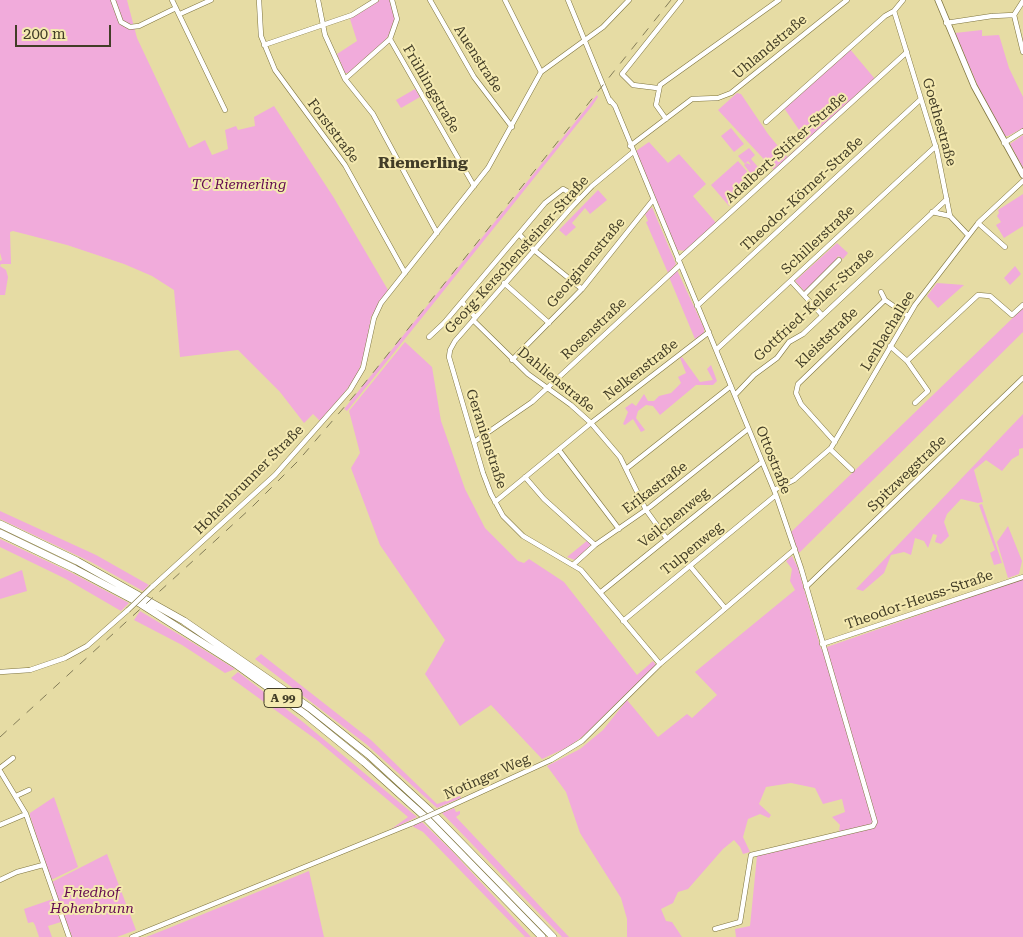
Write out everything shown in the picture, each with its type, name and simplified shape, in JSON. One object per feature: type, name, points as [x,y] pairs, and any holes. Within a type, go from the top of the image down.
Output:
[{"type":"highway","name":"A 99","points":[[0,524],[77,561],[184,621],[310,708],[369,755],[430,811],[480,860],[553,937]]},
{"type":"highway","name":"A 99","points":[[0,533],[75,569],[141,604],[234,663],[305,714],[364,762],[423,815],[542,937]]},
{"type":"main road","points":[[938,0],[974,86],[1023,175]]},
{"type":"street","points":[[113,0],[121,22],[130,27],[139,26],[176,8]]},
{"type":"street","points":[[172,0],[225,110]]},
{"type":"street","points":[[180,14],[211,0]]},
{"type":"street","name":"Forststraße","points":[[259,0],[259,21],[264,45],[280,79],[351,173],[389,248],[405,273]]},
{"type":"street","points":[[318,0],[325,35],[345,79],[373,114],[436,233]]},
{"type":"street","points":[[264,45],[352,15],[376,0]]},
{"type":"street","name":"Frühlingstraße","points":[[392,0],[397,19],[390,39],[474,186]]},
{"type":"street","name":"Auenstraße","points":[[430,0],[474,77],[512,127]]},
{"type":"street","points":[[505,0],[541,72]]},
{"type":"street","name":"Ottostraße","points":[[568,0],[775,493],[795,549],[875,824],[751,855],[740,922],[715,928]]},
{"type":"street","name":"Hohenbrunner Straße","points":[[0,672],[30,670],[65,658],[87,646],[275,475],[350,390],[366,358],[376,312],[491,164],[541,72],[614,18],[628,0]]},
{"type":"street","points":[[681,0],[626,67],[622,76],[633,85],[658,88],[779,0]]},
{"type":"street","name":"Uhlandstraße","points":[[630,146],[687,102],[703,98],[718,98],[731,93],[847,0]]},
{"type":"street","points":[[766,122],[888,13],[894,11],[903,0]]},
{"type":"street","points":[[1023,1],[1014,15],[1023,52]]},
{"type":"street","name":"Goethestraße","points":[[894,11],[936,146],[950,216]]},
{"type":"street","points":[[946,22],[1014,15]]},
{"type":"street","points":[[345,79],[390,39]]},
{"type":"street","name":"Adalbert-Stifter-Straße","points":[[678,260],[907,52]]},
{"type":"street","points":[[658,88],[656,105],[666,119]]},
{"type":"street","name":"Theodor-Körner-Straße","points":[[697,306],[922,99]]},
{"type":"street","points":[[1004,143],[1023,131]]},
{"type":"street","name":"Schillerstraße","points":[[716,350],[936,146]]},
{"type":"street","name":"Georg-Kerschensteiner-Straße","points":[[449,357],[451,346],[579,198],[633,152]]},
{"type":"street","name":"Lenbachallee","points":[[775,493],[794,480],[836,442],[908,316],[978,222],[1023,181]]},
{"type":"street","points":[[429,337],[437,331],[462,302],[544,203],[558,191],[564,190],[579,198]]},
{"type":"street","name":"Gottfried-Keller-Straße","points":[[735,395],[741,387],[777,358],[789,342],[803,334],[821,314],[947,199]]},
{"type":"street","name":"Georginenstraße","points":[[512,360],[582,290],[653,200]]},
{"type":"street","points":[[932,212],[950,216],[968,235]]},
{"type":"street","points":[[978,222],[1005,247]]},
{"type":"street","points":[[519,234],[534,250],[582,290]]},
{"type":"street","points":[[804,295],[839,260]]},
{"type":"street","name":"Rosenstraße","points":[[474,442],[508,421],[547,388],[680,265]]},
{"type":"street","points":[[791,281],[821,314]]},
{"type":"street","points":[[504,283],[549,323]]},
{"type":"street","points":[[881,292],[885,300],[908,316]]},
{"type":"street","points":[[907,361],[979,295],[990,296],[1012,315],[1023,305]]},
{"type":"street","name":"Kleiststraße","points":[[836,442],[801,404],[796,393],[798,384],[885,300]]},
{"type":"street","name":"Dahlienstraße","points":[[462,302],[512,360],[591,423],[615,450],[646,510],[667,539]]},
{"type":"street","name":"Nelkenstraße","points":[[495,502],[591,423],[709,332]]},
{"type":"street","points":[[890,346],[907,361],[928,391],[915,403]]},
{"type":"street","name":"Geranienstraße","points":[[449,357],[474,442],[495,502],[503,516],[517,531],[538,546],[574,564],[601,592],[660,664]]},
{"type":"street","name":"Spitzwegstraße","points":[[806,587],[1023,378]]},
{"type":"street","points":[[626,469],[731,386]]},
{"type":"street","name":"Erikastraße","points":[[574,564],[748,429]]},
{"type":"street","points":[[830,449],[852,470]]},
{"type":"street","points":[[559,450],[619,529]]},
{"type":"street","name":"Veilchenweg","points":[[601,592],[762,462]]},
{"type":"street","points":[[525,477],[544,499],[595,546]]},
{"type":"street","name":"Tulpenweg","points":[[623,621],[775,493]]},
{"type":"street","name":"Notinger Weg","points":[[132,937],[413,822],[573,748],[595,730],[660,664],[795,549]]},
{"type":"street","points":[[690,566],[726,608]]},
{"type":"street","name":"Theodor-Heuss-Straße","points":[[822,644],[1023,577]]},
{"type":"street","points":[[13,758],[0,770],[2,780],[16,796],[26,814],[69,937]]},
{"type":"street","points":[[16,796],[29,790]]},
{"type":"street","points":[[0,825],[26,814]]},
{"type":"street","points":[[0,880],[16,872],[43,865]]},
{"type":"green space","name":"TC Riemerling","points":[[0,0],[127,0],[137,38],[189,148],[205,140],[212,155],[228,149],[225,130],[236,126],[238,130],[255,126],[254,117],[274,106],[334,198],[388,290],[371,317],[365,355],[355,379],[321,422],[313,414],[304,423],[280,392],[238,350],[180,357],[174,290],[152,276],[124,264],[67,245],[13,231],[10,232],[11,264],[1,264],[0,266],[0,261],[2,260],[0,253]]},
{"type":"green space","points":[[380,0],[390,0],[395,19],[393,29],[384,42],[348,73],[345,73],[337,54],[357,41],[350,19]]},
{"type":"green space","points":[[982,30],[982,36],[999,35],[1009,68],[1023,97],[1023,128],[1008,136],[1004,136],[977,84],[955,33]]},
{"type":"green space","points":[[849,48],[875,79],[774,170],[718,110],[737,93],[741,94],[768,134],[787,157],[806,140],[784,108]]},
{"type":"green space","points":[[415,89],[420,97],[401,108],[396,100]]},
{"type":"green space","points":[[597,95],[598,97],[592,106],[347,411],[344,409]]},
{"type":"green space","points":[[731,128],[744,144],[734,152],[721,136]]},
{"type":"green space","points":[[1023,135],[1023,168],[1010,144]]},
{"type":"green space","points":[[649,142],[668,163],[679,154],[706,184],[693,196],[717,224],[686,251],[677,250],[636,151]]},
{"type":"green space","points":[[749,148],[755,155],[751,159],[758,167],[760,166],[764,174],[756,180],[744,165],[747,163],[751,165],[748,161],[745,164],[738,156]]},
{"type":"green space","points":[[738,161],[756,182],[729,206],[711,185]]},
{"type":"green space","points":[[598,190],[607,200],[590,214],[585,208],[572,223],[576,227],[566,236],[559,230]]},
{"type":"green space","points":[[1023,194],[1023,226],[1004,238],[996,225],[1001,222],[997,216],[998,210]]},
{"type":"green space","points":[[652,207],[676,264],[668,273],[646,222],[648,221],[645,214]]},
{"type":"green space","points":[[837,243],[848,253],[843,259],[838,256],[833,267],[805,292],[795,281]]},
{"type":"green space","points":[[0,266],[6,270],[8,277],[5,295],[0,295]]},
{"type":"green space","points":[[1015,266],[1021,274],[1010,285],[1004,278]]},
{"type":"green space","points":[[677,270],[704,328],[704,334],[695,339],[669,277]]},
{"type":"green space","points":[[937,283],[964,285],[938,308],[927,296]]},
{"type":"green space","points":[[1023,308],[1023,332],[799,553],[791,532]]},
{"type":"green space","points":[[405,342],[432,367],[441,421],[465,489],[485,528],[518,561],[524,563],[529,559],[564,582],[637,675],[653,661],[656,665],[587,733],[570,746],[542,759],[491,705],[460,726],[425,674],[445,640],[380,545],[351,468],[360,453],[349,411]]},
{"type":"green space","points":[[682,357],[700,382],[713,380],[707,369],[711,365],[717,381],[713,385],[696,385],[660,415],[653,406],[646,405],[638,411],[636,418],[645,430],[641,432],[633,419],[625,425],[623,424],[628,412],[625,408],[632,403],[636,406],[644,394],[648,401],[654,401],[659,396],[671,393],[681,383],[678,377],[686,373],[680,358]]},
{"type":"green space","points":[[1023,414],[1023,448],[1019,449],[1019,455],[1012,459],[1002,471],[986,460],[974,470],[983,502],[978,503],[961,499],[947,514],[944,522],[949,536],[941,544],[935,542],[937,535],[933,534],[928,548],[924,541],[915,538],[911,555],[904,552],[891,555],[884,573],[863,591],[856,589]]},
{"type":"green space","points":[[982,504],[1002,563],[994,565],[990,553],[995,550],[979,505]]},
{"type":"green space","points":[[0,511],[96,555],[149,585],[143,591],[91,562],[0,519]]},
{"type":"green space","points":[[1008,526],[1022,561],[1019,574],[1008,578],[997,542]]},
{"type":"green space","points":[[0,539],[70,572],[129,603],[121,611],[66,579],[0,547]]},
{"type":"green space","points":[[588,540],[591,545],[575,560],[567,557]]},
{"type":"green space","points":[[792,556],[798,568],[821,649],[1023,579],[1023,937],[736,937],[735,929],[750,926],[757,856],[838,837],[840,825],[832,817],[845,812],[842,799],[823,804],[815,788],[791,783],[766,787],[759,804],[771,815],[769,818],[760,814],[748,819],[743,837],[750,852],[743,854],[734,840],[723,849],[688,889],[678,892],[673,903],[661,909],[666,921],[672,922],[682,937],[627,937],[627,919],[621,898],[580,833],[566,792],[547,766],[580,749],[603,730],[627,700],[658,737],[687,714],[692,718],[717,695],[695,672],[795,590],[790,581],[792,569],[786,561]]},
{"type":"green space","points":[[22,570],[27,591],[0,599],[0,579]]},
{"type":"green space","points":[[140,611],[235,669],[225,673],[182,645],[134,620]]},
{"type":"green space","points":[[261,654],[371,740],[437,804],[460,796],[461,798],[437,808],[366,744],[255,659]]},
{"type":"green space","points":[[238,672],[303,722],[417,817],[390,830],[408,817],[318,741],[231,678]]},
{"type":"green space","points":[[54,797],[78,867],[51,880],[30,813]]},
{"type":"green space","points":[[454,808],[456,812],[460,811],[460,814],[456,817],[569,937],[562,937],[442,813]]},
{"type":"green space","points":[[422,822],[452,851],[531,937],[525,937],[423,832],[412,826]]},
{"type":"green space","name":"Friedhof Hohenbrunn","points":[[107,854],[136,930],[117,937],[72,937],[52,882]]},
{"type":"green space","points":[[309,871],[324,937],[146,937],[164,930]]},
{"type":"green space","points":[[53,899],[61,922],[48,926],[52,937],[39,937],[33,922],[28,923],[24,909]]},
{"type":"railway","points":[[0,737],[251,508],[298,461],[364,384],[671,0]]},
{"type":"district","name":"Riemerling","points":[[423,163]]}]
